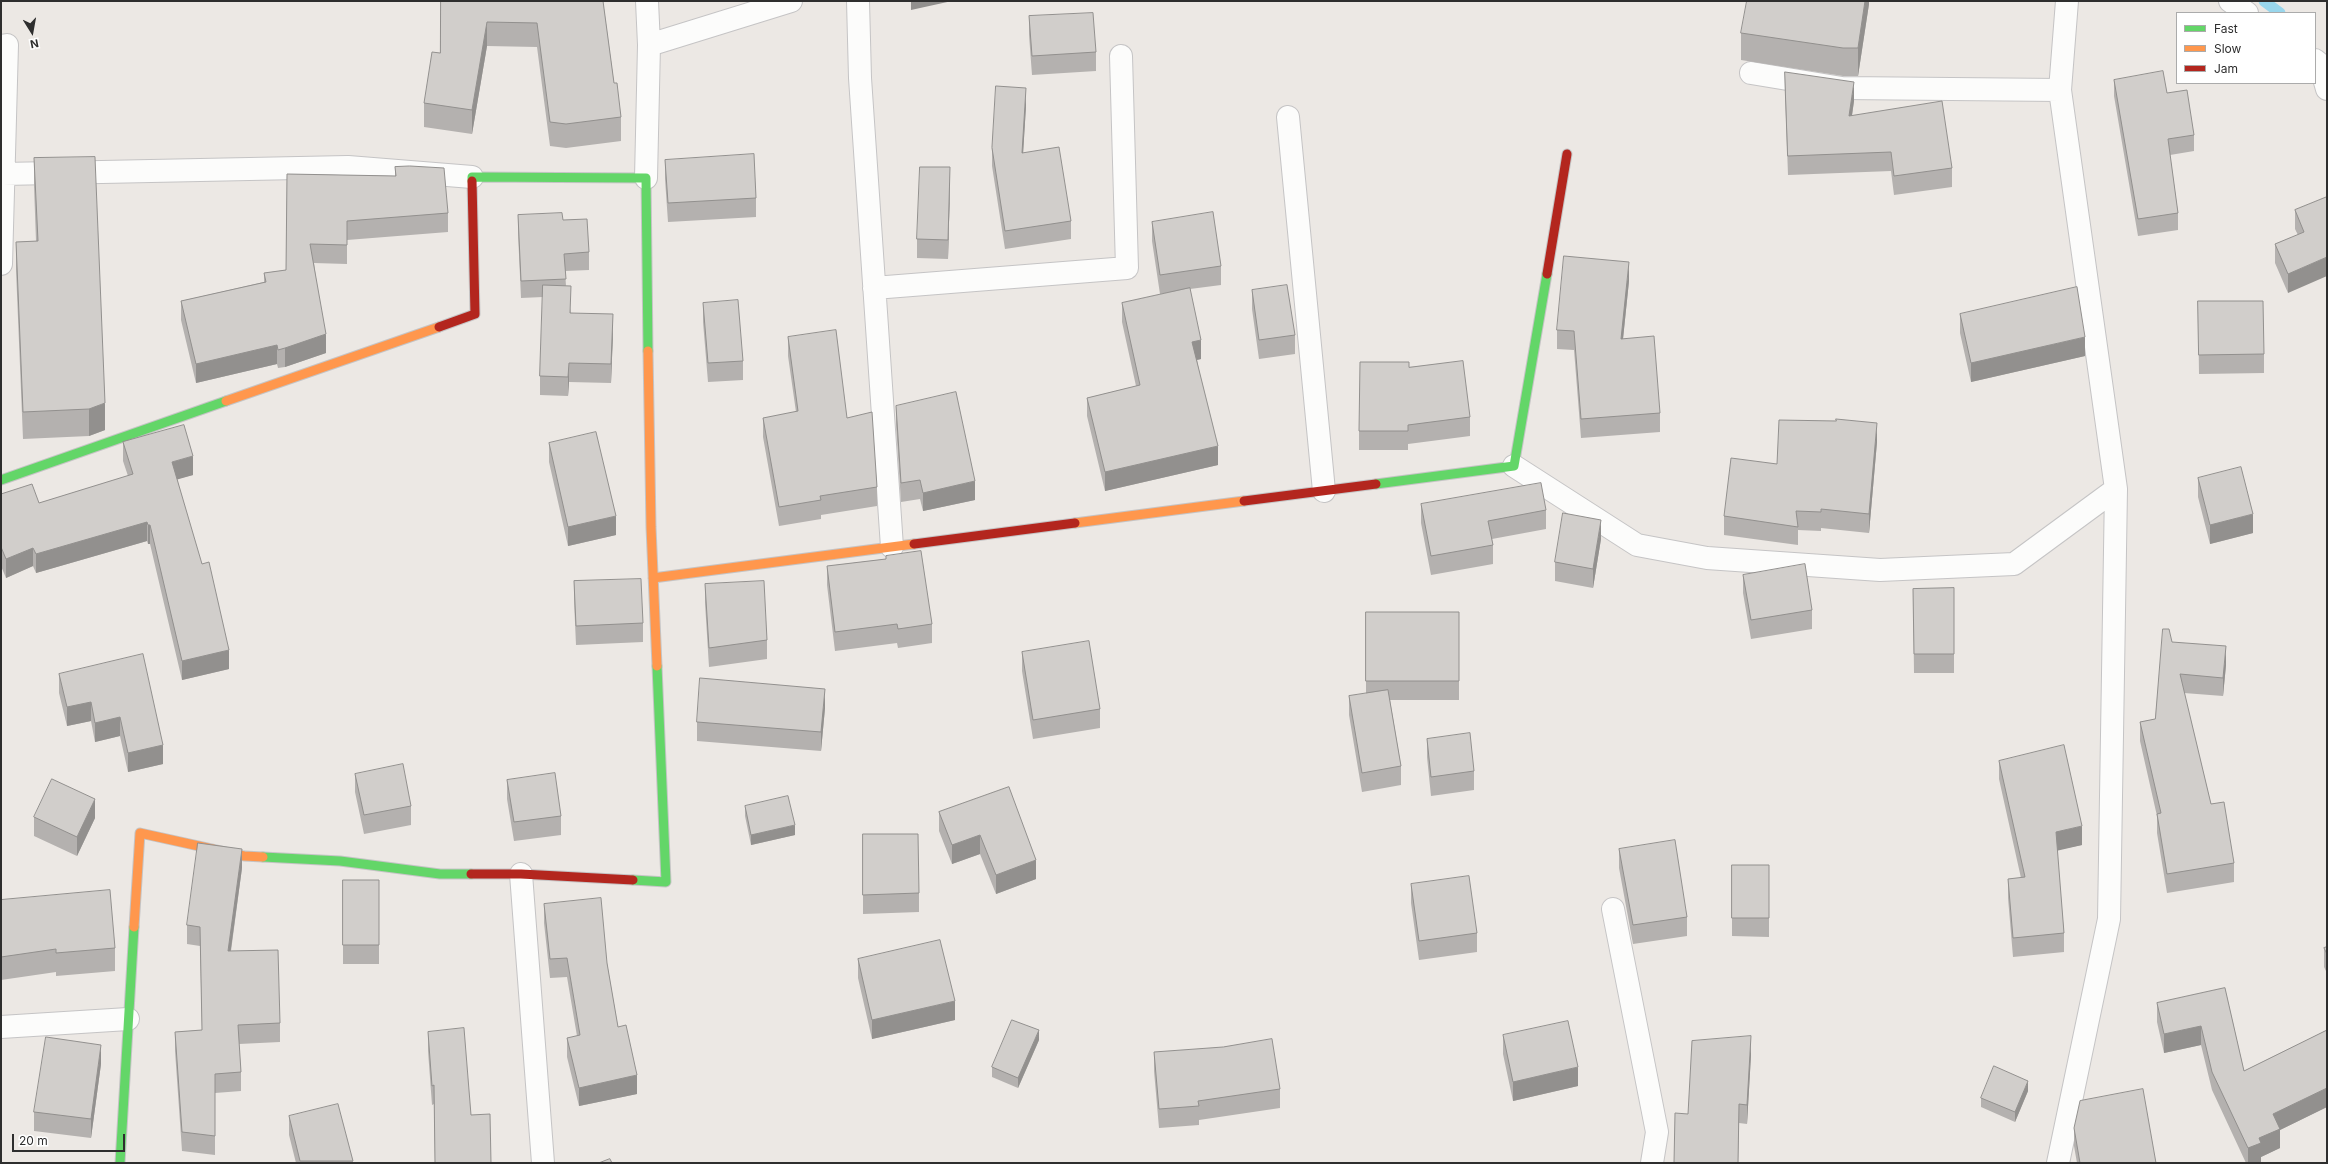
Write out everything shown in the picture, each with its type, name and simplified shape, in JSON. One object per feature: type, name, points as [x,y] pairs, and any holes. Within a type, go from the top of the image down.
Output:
[{"type":"street","points":[[120,1163],[140,832],[244,856],[340,860],[440,874],[521,874],[666,882],[653,578],[646,178],[649,45],[647,1]]},
{"type":"street","points":[[649,45],[791,1]]},
{"type":"street","points":[[858,1],[860,78],[892,547]]},
{"type":"street","points":[[2058,1163],[2109,919],[2116,488],[2060,90],[2067,1]]},
{"type":"street","points":[[2230,1],[2246,12]]},
{"type":"street","points":[[1,46],[7,45],[1,264]]},
{"type":"street","points":[[874,288],[1127,268],[1121,56]]},
{"type":"street","points":[[2321,62],[2327,89]]},
{"type":"street","points":[[1751,73],[1842,88],[2060,90]]},
{"type":"street","points":[[1288,117],[1324,491]]},
{"type":"street","points":[[1514,466],[1567,154]]},
{"type":"street","points":[[3,174],[348,167],[472,177],[646,178]]},
{"type":"street","points":[[1,480],[475,314],[472,177]]},
{"type":"street","points":[[653,578],[1514,466],[1636,545],[1706,558],[1880,570],[2014,564],[2116,488]]},
{"type":"street","points":[[521,874],[543,1163]]},
{"type":"street","points":[[1613,909],[1657,1132],[1652,1163]]},
{"type":"street","points":[[1,1027],[128,1019]]},
{"type":"building","points":[[441,1],[603,1],[614,83],[617,83],[621,117],[566,124],[550,122],[537,23],[487,22],[472,110],[424,103],[432,52],[440,53]]},
{"type":"building","points":[[1747,1],[1865,1],[1858,48],[1843,48],[1741,33]]},
{"type":"building","points":[[1093,13],[1096,52],[1032,56],[1029,16]]},
{"type":"building","points":[[2163,71],[2167,93],[2187,90],[2194,135],[2168,139],[2178,213],[2138,219],[2114,80]]},
{"type":"building","points":[[1785,72],[1854,82],[1849,116],[1942,101],[1952,168],[1894,176],[1891,152],[1788,156]]},
{"type":"building","points":[[996,86],[1026,88],[1022,153],[1059,147],[1071,221],[1005,231],[992,148]]},
{"type":"building","points":[[754,154],[756,198],[668,203],[665,160]]},
{"type":"building","points":[[95,157],[105,403],[89,409],[23,412],[16,242],[38,241],[34,158]]},
{"type":"building","points":[[410,166],[444,168],[448,213],[347,221],[347,245],[310,244],[326,334],[278,350],[277,345],[196,364],[181,301],[266,282],[264,273],[286,270],[287,174],[396,176],[395,167]]},
{"type":"building","points":[[920,167],[950,167],[948,240],[917,239]]},
{"type":"building","points":[[2327,197],[2327,257],[2288,274],[2275,244],[2304,232],[2295,210]]},
{"type":"building","points":[[1213,212],[1221,266],[1160,275],[1152,222]]},
{"type":"building","points":[[562,213],[563,220],[587,219],[589,252],[564,254],[566,279],[521,281],[518,215]]},
{"type":"building","points":[[1564,256],[1629,262],[1621,339],[1654,336],[1660,413],[1581,419],[1574,331],[1557,330]]},
{"type":"building","points":[[543,285],[571,286],[570,313],[613,314],[611,364],[569,363],[568,377],[540,376]]},
{"type":"building","points":[[1287,285],[1295,335],[1259,340],[1252,290]]},
{"type":"building","points":[[2077,287],[2085,337],[1971,363],[1960,314]]},
{"type":"building","points":[[1190,288],[1201,340],[1192,342],[1218,446],[1105,472],[1087,398],[1140,385],[1122,303]]},
{"type":"building","points":[[738,300],[743,361],[708,363],[703,303]]},
{"type":"building","points":[[2198,301],[2263,301],[2264,354],[2199,355]]},
{"type":"building","points":[[836,330],[847,418],[872,412],[877,487],[820,496],[821,500],[779,507],[763,418],[798,411],[788,337]]},
{"type":"building","points":[[1463,361],[1470,417],[1408,425],[1408,431],[1359,431],[1360,362],[1409,362],[1409,367]]},
{"type":"building","points":[[956,392],[975,481],[923,493],[920,480],[901,483],[896,406]]},
{"type":"building","points":[[1836,419],[1877,423],[1869,514],[1821,509],[1821,512],[1796,511],[1798,527],[1724,516],[1731,458],[1777,464],[1779,420],[1836,421]]},
{"type":"building","points":[[184,425],[193,456],[172,462],[202,564],[209,562],[229,650],[182,661],[150,525],[148,525],[147,522],[36,554],[33,548],[6,559],[1,547],[1,494],[32,484],[39,503],[133,474],[123,442]]},
{"type":"building","points":[[596,432],[616,516],[568,527],[549,443]]},
{"type":"building","points":[[2241,467],[2253,514],[2210,525],[2198,478]]},
{"type":"building","points":[[1541,483],[1546,510],[1488,521],[1493,545],[1431,556],[1421,504]]},
{"type":"building","points":[[1563,513],[1601,520],[1593,569],[1555,562]]},
{"type":"building","points":[[921,551],[932,624],[898,629],[897,624],[835,632],[827,566],[886,559],[886,556]]},
{"type":"building","points":[[1805,564],[1812,610],[1751,620],[1743,575]]},
{"type":"building","points":[[641,579],[643,623],[576,626],[574,581]]},
{"type":"building","points":[[764,581],[767,640],[709,648],[705,584]]},
{"type":"building","points":[[1954,588],[1954,654],[1914,654],[1913,589]]},
{"type":"building","points":[[1366,612],[1459,612],[1459,681],[1366,681]]},
{"type":"building","points":[[2163,629],[2169,629],[2172,642],[2226,646],[2223,678],[2180,674],[2211,804],[2224,802],[2234,863],[2167,874],[2157,814],[2161,813],[2140,722],[2155,719]]},
{"type":"building","points":[[1089,641],[1100,709],[1033,720],[1022,652]]},
{"type":"building","points":[[143,654],[163,745],[128,753],[120,717],[95,723],[91,702],[67,707],[59,674]]},
{"type":"building","points":[[700,678],[825,689],[821,732],[697,722]]},
{"type":"building","points":[[1388,690],[1401,766],[1362,773],[1349,696]]},
{"type":"building","points":[[1470,733],[1474,771],[1431,777],[1427,739]]},
{"type":"building","points":[[2064,745],[2082,826],[2056,832],[2064,933],[2013,938],[2008,879],[2025,877],[1999,761]]},
{"type":"building","points":[[403,764],[411,806],[364,815],[355,774]]},
{"type":"building","points":[[555,773],[561,816],[514,822],[507,780]]},
{"type":"building","points":[[52,779],[95,799],[77,837],[34,817]]},
{"type":"building","points":[[1009,787],[1036,860],[996,875],[980,835],[952,845],[939,812]]},
{"type":"building","points":[[788,796],[795,825],[751,835],[745,806]]},
{"type":"building","points":[[863,834],[918,834],[919,893],[863,895]]},
{"type":"building","points":[[1675,840],[1687,917],[1633,925],[1619,849]]},
{"type":"building","points":[[198,843],[242,849],[228,951],[278,950],[280,1023],[238,1025],[241,1072],[215,1074],[215,1136],[182,1132],[175,1032],[202,1030],[200,927],[187,925]]},
{"type":"building","points":[[1732,865],[1769,865],[1769,918],[1732,918]]},
{"type":"building","points":[[1469,876],[1477,933],[1419,941],[1411,884]]},
{"type":"building","points":[[343,880],[379,880],[379,945],[343,945]]},
{"type":"building","points":[[110,890],[115,948],[56,953],[56,949],[1,957],[1,900]]},
{"type":"building","points":[[601,898],[607,963],[618,1027],[626,1025],[637,1075],[579,1088],[567,1038],[580,1035],[567,958],[550,959],[544,904]]},
{"type":"building","points":[[940,940],[955,1001],[872,1020],[858,959]]},
{"type":"building","points":[[2327,947],[2327,954],[2324,948]]},
{"type":"building","points":[[2225,988],[2244,1071],[2327,1030],[2327,1088],[2273,1114],[2280,1129],[2259,1138],[2261,1143],[2248,1148],[2212,1072],[2201,1026],[2164,1034],[2157,1003]]},
{"type":"building","points":[[1012,1020],[1039,1030],[1018,1078],[992,1067]]},
{"type":"building","points":[[1568,1021],[1578,1067],[1513,1082],[1503,1035]]},
{"type":"building","points":[[464,1028],[471,1115],[490,1114],[491,1163],[435,1163],[434,1085],[432,1086],[428,1032]]},
{"type":"building","points":[[1751,1036],[1747,1105],[1739,1104],[1738,1163],[1674,1163],[1675,1113],[1688,1114],[1692,1041]]},
{"type":"building","points":[[46,1037],[101,1045],[91,1119],[34,1112]]},
{"type":"building","points":[[1272,1039],[1280,1089],[1198,1101],[1199,1106],[1159,1109],[1154,1052],[1223,1047]]},
{"type":"building","points":[[1994,1066],[2028,1081],[2015,1112],[1981,1098]]},
{"type":"building","points":[[2143,1089],[2156,1163],[2080,1163],[2074,1128],[2080,1101]]},
{"type":"building","points":[[338,1104],[353,1161],[300,1161],[289,1116]]},
{"type":"building","points":[[610,1159],[612,1163],[599,1163]]},
{"type":"waterway","points":[[2264,1],[2279,12]]},
{"type":"traffic: fast","points":[[472,181],[472,177],[646,178],[648,351]]},
{"type":"traffic: fast","points":[[1376,484],[1514,466],[1547,274]]},
{"type":"traffic: fast","points":[[1,480],[226,401]]},
{"type":"traffic: fast","points":[[633,880],[666,882],[657,666]]},
{"type":"traffic: fast","points":[[263,857],[340,861],[440,874],[471,874]]},
{"type":"traffic: fast","points":[[120,1163],[134,927]]},
{"type":"traffic: slow","points":[[226,401],[439,327]]},
{"type":"traffic: slow","points":[[648,351],[651,527],[657,666]]},
{"type":"traffic: slow","points":[[1075,523],[1244,501]]},
{"type":"traffic: slow","points":[[653,578],[914,544]]},
{"type":"traffic: slow","points":[[134,927],[140,833],[244,856],[263,857]]},
{"type":"traffic: jam","points":[[1547,274],[1567,154]]},
{"type":"traffic: jam","points":[[439,327],[475,314],[472,181]]},
{"type":"traffic: jam","points":[[1244,501],[1376,484]]},
{"type":"traffic: jam","points":[[914,544],[1075,523]]},
{"type":"traffic: jam","points":[[471,874],[521,874],[633,880]]}]
